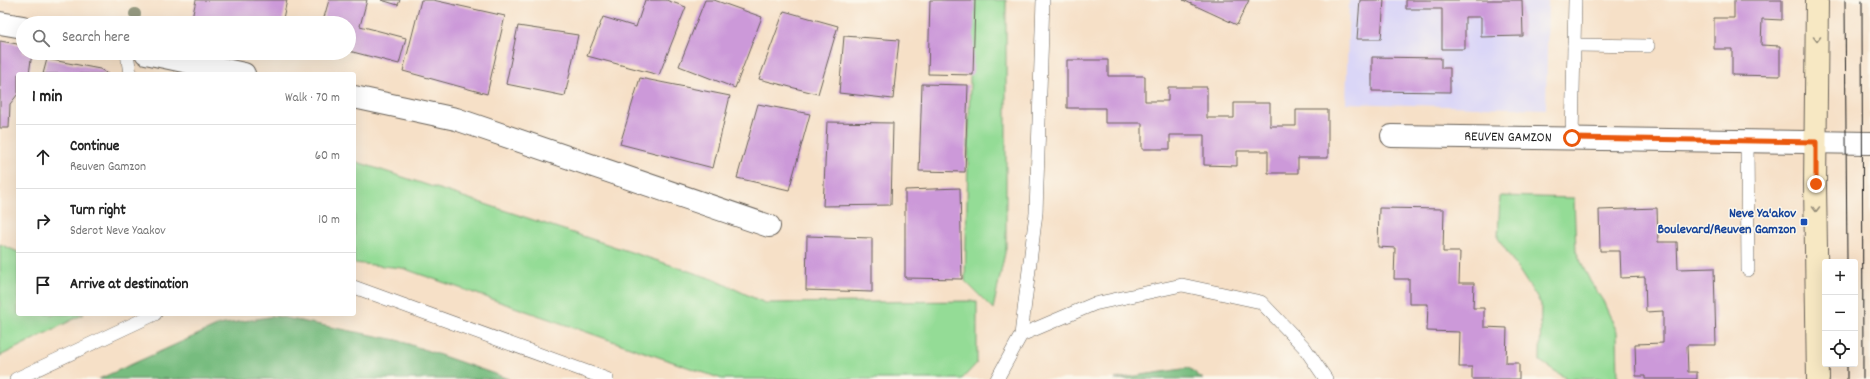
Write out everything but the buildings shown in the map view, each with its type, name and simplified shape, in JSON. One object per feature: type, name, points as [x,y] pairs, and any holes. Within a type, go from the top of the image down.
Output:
[{"type":"street","points":[[1818,0],[1816,142],[1818,379]]},
{"type":"street","points":[[0,22],[16,25]]},
{"type":"street","points":[[179,60],[235,72]]},
{"type":"street","points":[[356,98],[456,119],[769,226]]},
{"type":"street","name":"REUVEN GAMZON","points":[[1392,136],[1870,143]]},
{"type":"lane","points":[[997,379],[1021,335],[1036,213],[1043,0]]},
{"type":"lane","points":[[1572,138],[1575,0]]},
{"type":"lane","points":[[1574,45],[1648,46]]},
{"type":"lane","points":[[128,60],[130,72]]},
{"type":"lane","points":[[1747,141],[1748,270]]},
{"type":"lane","points":[[1021,335],[1094,304],[1182,285],[1261,302],[1304,347],[1326,379]]},
{"type":"lane","points":[[356,288],[607,379]]},
{"type":"lane","points":[[16,379],[151,316]]},
{"type":"shaded area","points":[[1349,0],[1548,0],[1546,109],[1346,103]]},
{"type":"green space","points":[[972,0],[1006,0],[1006,248],[993,309],[965,281]]},
{"type":"green space","points":[[356,162],[713,279],[765,303],[977,301],[977,363],[962,379],[722,379],[402,268],[356,263]]},
{"type":"green space","points":[[1500,196],[1574,198],[1576,251],[1590,281],[1603,301],[1617,332],[1618,379],[1567,379],[1540,361],[1541,304],[1498,238]]},
{"type":"green space","points":[[0,244],[16,251],[16,316],[80,316],[0,356]]},
{"type":"green space","points":[[275,316],[397,340],[509,379],[99,379],[219,325]]},
{"type":"green space","points":[[1189,368],[1203,379],[1115,379]]},
{"type":"tram line","points":[[1845,0],[1847,259]]},
{"type":"tram line","points":[[1862,0],[1863,379]]},
{"type":"tram line","points":[[1847,367],[1847,379]]},
{"type":"place","name":"Neve Ya'akov Boulevard/Reuven Gamzon","points":[[1804,222]]},
{"type":"route","points":[[1572,138],[1816,142],[1816,184]]}]
